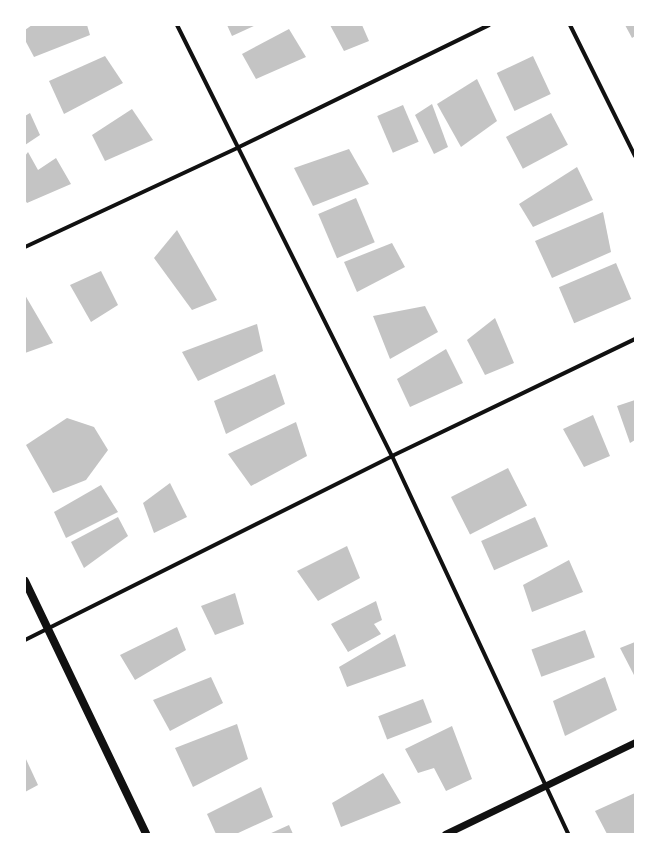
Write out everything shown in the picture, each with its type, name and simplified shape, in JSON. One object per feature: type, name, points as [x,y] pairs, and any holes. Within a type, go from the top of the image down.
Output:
[{"type":"main road","points":[[25,581],[146,834]]},
{"type":"street","points":[[177,25],[239,146],[392,456],[568,834]]},
{"type":"street","points":[[25,247],[239,146],[489,25]]},
{"type":"street","points":[[570,25],[635,156]]},
{"type":"street","points":[[25,640],[392,456],[635,339]]},
{"type":"street","points":[[445,834],[545,784],[635,742]]},
{"type":"building","points":[[32,25],[87,25],[90,35],[34,57],[25,40],[25,30]]},
{"type":"building","points":[[227,25],[256,25],[232,36]]},
{"type":"building","points":[[330,25],[362,25],[369,41],[344,51]]},
{"type":"building","points":[[625,25],[635,25],[635,36],[632,38]]},
{"type":"building","points":[[289,29],[306,57],[256,79],[242,54]]},
{"type":"building","points":[[105,56],[123,83],[64,114],[49,81]]},
{"type":"building","points":[[533,56],[551,94],[514,111],[497,73]]},
{"type":"building","points":[[477,79],[497,121],[461,147],[437,104]]},
{"type":"building","points":[[432,104],[448,147],[434,154],[415,115]]},
{"type":"building","points":[[403,105],[419,142],[393,153],[377,116]]},
{"type":"building","points":[[132,109],[153,140],[105,161],[92,135]]},
{"type":"building","points":[[30,113],[40,135],[25,145],[25,116]]},
{"type":"building","points":[[551,113],[568,145],[523,169],[506,137]]},
{"type":"building","points":[[349,149],[369,184],[313,206],[294,168]]},
{"type":"building","points":[[28,152],[38,170],[56,158],[71,184],[27,203],[25,200],[25,156]]},
{"type":"building","points":[[577,167],[593,200],[533,227],[519,204]]},
{"type":"building","points":[[356,198],[375,242],[337,258],[318,214]]},
{"type":"building","points":[[603,212],[611,252],[552,278],[535,241]]},
{"type":"building","points":[[177,230],[217,300],[192,310],[154,258]]},
{"type":"building","points":[[392,243],[405,267],[357,292],[344,262]]},
{"type":"building","points":[[616,263],[631,299],[574,323],[559,287]]},
{"type":"building","points":[[101,271],[118,305],[91,322],[70,285]]},
{"type":"building","points":[[25,295],[53,343],[25,353]]},
{"type":"building","points":[[425,306],[438,332],[390,359],[373,316]]},
{"type":"building","points":[[495,318],[514,363],[485,375],[467,340]]},
{"type":"building","points":[[257,324],[263,351],[198,381],[182,352]]},
{"type":"building","points":[[446,349],[463,383],[410,407],[397,379]]},
{"type":"building","points":[[275,374],[285,404],[226,434],[214,401]]},
{"type":"building","points":[[635,400],[635,440],[630,443],[617,406]]},
{"type":"building","points":[[593,415],[610,456],[584,467],[563,429]]},
{"type":"building","points":[[67,418],[94,427],[108,450],[86,480],[53,493],[26,445]]},
{"type":"building","points":[[296,422],[307,456],[251,486],[228,454]]},
{"type":"building","points":[[508,468],[527,505],[470,534],[451,497]]},
{"type":"building","points":[[170,483],[187,517],[154,533],[143,503]]},
{"type":"building","points":[[101,485],[118,512],[66,538],[54,512]]},
{"type":"building","points":[[118,517],[128,536],[84,568],[71,542]]},
{"type":"building","points":[[535,517],[548,546],[494,570],[481,541]]},
{"type":"building","points":[[347,546],[360,578],[318,601],[297,571]]},
{"type":"building","points":[[569,560],[583,592],[532,612],[523,585]]},
{"type":"building","points":[[235,593],[244,624],[215,635],[201,606]]},
{"type":"building","points":[[376,601],[382,620],[374,624],[381,634],[348,652],[331,624]]},
{"type":"building","points":[[177,627],[186,650],[135,680],[120,655]]},
{"type":"building","points":[[585,630],[595,657],[541,677],[531,649]]},
{"type":"building","points":[[395,634],[406,666],[347,687],[339,667]]},
{"type":"building","points":[[635,642],[635,677],[620,648]]},
{"type":"building","points":[[211,677],[223,703],[170,731],[153,700]]},
{"type":"building","points":[[605,677],[617,710],[565,736],[553,701]]},
{"type":"building","points":[[423,699],[432,722],[387,740],[378,716]]},
{"type":"building","points":[[237,724],[248,759],[193,787],[175,748]]},
{"type":"building","points":[[452,726],[472,779],[446,791],[434,768],[418,773],[405,749]]},
{"type":"building","points":[[25,757],[38,785],[25,792]]},
{"type":"building","points":[[383,773],[401,803],[341,827],[332,803]]},
{"type":"building","points":[[261,787],[273,817],[236,834],[216,834],[207,814]]},
{"type":"building","points":[[635,793],[635,834],[607,834],[595,811]]},
{"type":"building","points":[[289,825],[293,834],[269,834]]}]
